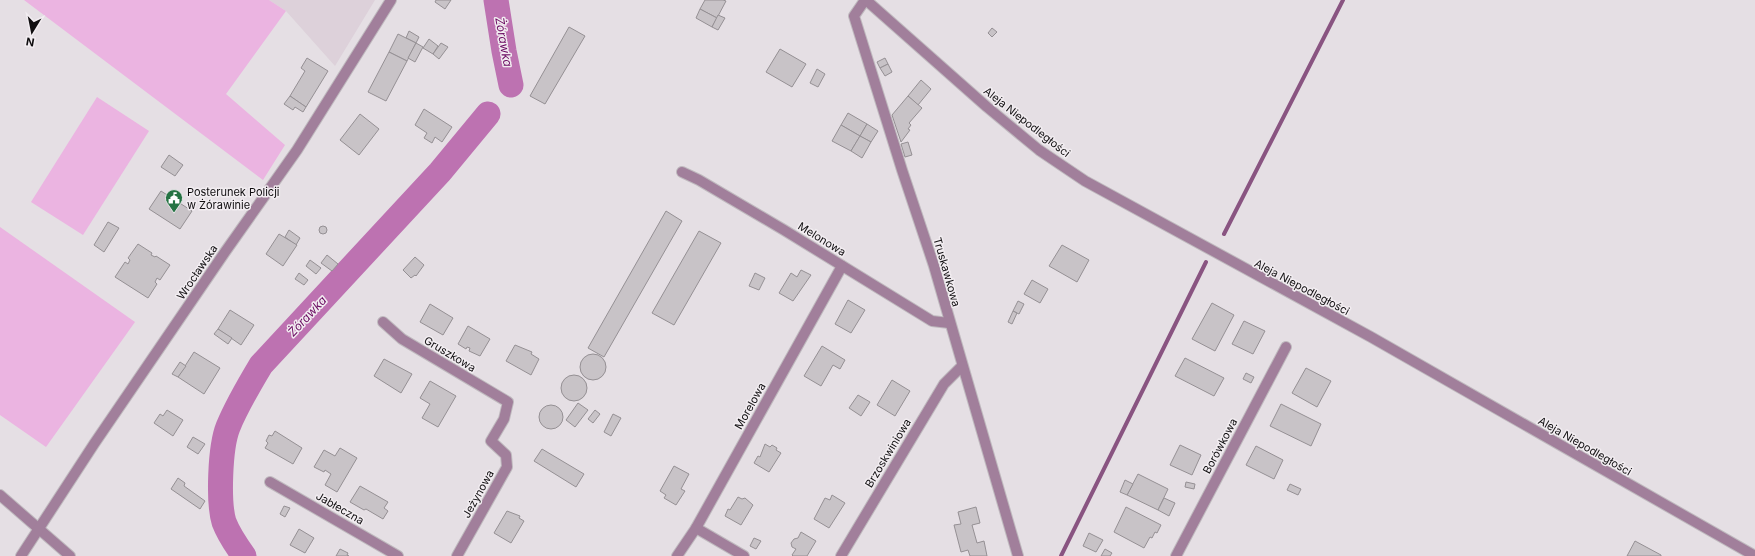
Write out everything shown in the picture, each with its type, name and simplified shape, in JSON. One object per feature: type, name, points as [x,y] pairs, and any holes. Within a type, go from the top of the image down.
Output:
[{"type":"street","name":"Wrocławska","points":[[21,556],[94,444],[225,252],[297,150],[391,0]]},
{"type":"street","name":"Truskawkowa","points":[[866,0],[854,16],[902,170],[934,266],[949,323],[1018,556]]},
{"type":"street","name":"Aleja Niepodległości","points":[[866,0],[987,107],[1039,150],[1085,181],[1371,337],[1755,556]]},
{"type":"street","name":"Melonowa","points":[[682,172],[732,199],[932,321],[949,323]]},
{"type":"street","name":"Morelowa","points":[[677,556],[696,528],[842,266]]},
{"type":"street","name":"Gruszkowa","points":[[383,322],[402,339],[508,402]]},
{"type":"street","name":"Borówkowa","points":[[1176,556],[1286,347]]},
{"type":"street","name":"Brzoskwiniowa","points":[[841,556],[944,384],[962,366]]},
{"type":"street","name":"Jeżynowa","points":[[457,556],[507,467],[506,455],[491,441],[504,419],[508,402]]},
{"type":"street","name":"Jabłeczna","points":[[270,482],[398,556]]},
{"type":"street","points":[[0,495],[70,556]]},
{"type":"street","points":[[696,528],[744,556]]},
{"type":"shaded area","points":[[24,0],[269,0],[286,11],[226,94],[285,145],[263,180]]},
{"type":"shaded area","points":[[269,0],[375,0],[335,66],[286,11]]},
{"type":"shaded area","points":[[97,97],[149,131],[83,235],[31,202]]},
{"type":"shaded area","points":[[0,227],[135,322],[46,447],[0,415]]},
{"type":"building","points":[[436,0],[451,0],[445,9],[435,2]]},
{"type":"building","points":[[705,0],[726,1],[717,18],[700,9]]},
{"type":"building","points":[[700,9],[717,18],[712,27],[696,18]]},
{"type":"building","points":[[718,15],[725,18],[718,30],[712,27]]},
{"type":"building","points":[[569,27],[585,36],[545,104],[530,96]]},
{"type":"building","points":[[992,28],[997,32],[992,37],[988,33]]},
{"type":"building","points":[[409,31],[419,37],[416,43],[406,38]]},
{"type":"building","points":[[398,34],[416,43],[407,61],[389,52]]},
{"type":"building","points":[[429,39],[438,46],[433,54],[423,48]]},
{"type":"building","points":[[416,43],[423,47],[415,62],[408,58]]},
{"type":"building","points":[[441,43],[448,47],[439,59],[433,54]]},
{"type":"building","points":[[780,49],[806,64],[792,87],[766,72]]},
{"type":"building","points":[[389,52],[407,61],[386,101],[368,92]]},
{"type":"building","points":[[307,58],[328,71],[306,107],[290,96],[305,71],[301,68]]},
{"type":"building","points":[[885,58],[888,64],[880,68],[877,62]]},
{"type":"building","points":[[888,64],[892,72],[885,76],[880,68]]},
{"type":"building","points":[[817,69],[825,74],[818,87],[810,83]]},
{"type":"building","points":[[921,80],[931,89],[918,105],[908,96]]},
{"type":"building","points":[[290,96],[306,107],[303,112],[295,107],[293,110],[284,104]]},
{"type":"building","points":[[908,96],[922,108],[909,123],[911,125],[908,129],[910,130],[901,142],[892,115]]},
{"type":"building","points":[[424,109],[452,127],[442,142],[435,137],[432,143],[424,138],[427,133],[415,125]]},
{"type":"building","points":[[848,113],[867,124],[860,136],[841,125]]},
{"type":"building","points":[[360,114],[379,129],[359,155],[340,140]]},
{"type":"building","points":[[867,124],[878,131],[871,142],[860,136]]},
{"type":"building","points":[[841,125],[860,136],[851,151],[832,141]]},
{"type":"building","points":[[860,136],[871,142],[862,158],[851,151]]},
{"type":"building","points":[[908,142],[912,155],[905,157],[901,144]]},
{"type":"building","points":[[169,155],[183,165],[175,176],[161,167]]},
{"type":"building","points":[[161,191],[192,211],[180,229],[149,209]]},
{"type":"building","points":[[666,211],[682,221],[604,357],[588,348]]},
{"type":"building","points":[[108,222],[119,228],[104,252],[94,245]]},
{"type":"building","points":[[321,226],[325,226],[327,230],[325,234],[321,234],[319,232],[319,228]]},
{"type":"building","points":[[289,230],[300,238],[296,245],[285,237]]},
{"type":"building","points":[[699,231],[721,243],[674,325],[652,313]]},
{"type":"building","points":[[279,234],[297,245],[283,266],[266,254]]},
{"type":"building","points":[[138,244],[152,253],[151,255],[156,256],[170,265],[160,280],[157,278],[155,282],[157,284],[148,298],[115,277],[125,262],[128,264],[130,260],[128,258]]},
{"type":"building","points":[[1062,245],[1089,260],[1077,282],[1049,266]]},
{"type":"building","points":[[327,255],[338,264],[332,271],[321,263]]},
{"type":"building","points":[[415,257],[424,265],[416,276],[415,275],[411,278],[403,270]]},
{"type":"building","points":[[310,260],[321,268],[316,274],[306,266]]},
{"type":"building","points":[[801,270],[811,275],[793,301],[779,293],[791,273],[797,277]]},
{"type":"building","points":[[299,273],[308,280],[304,285],[295,279]]},
{"type":"building","points":[[755,273],[765,278],[759,290],[749,286]]},
{"type":"building","points":[[1032,280],[1048,289],[1040,303],[1024,294]]},
{"type":"building","points":[[848,300],[865,310],[851,333],[835,324]]},
{"type":"building","points":[[1018,301],[1024,304],[1019,314],[1013,311]]},
{"type":"building","points":[[1212,303],[1234,315],[1215,351],[1192,339]]},
{"type":"building","points":[[430,304],[453,318],[443,335],[420,322]]},
{"type":"building","points":[[230,310],[254,325],[241,345],[218,329]]},
{"type":"building","points":[[1013,311],[1017,313],[1012,324],[1008,322]]},
{"type":"building","points":[[1244,321],[1265,331],[1253,354],[1232,344]]},
{"type":"building","points":[[468,326],[490,339],[480,356],[469,351],[470,348],[467,347],[466,349],[458,344]]},
{"type":"building","points":[[218,329],[232,338],[228,344],[214,334]]},
{"type":"building","points":[[515,345],[532,352],[531,354],[539,359],[531,375],[506,361]]},
{"type":"building","points":[[822,346],[845,360],[840,369],[833,365],[821,386],[804,376]]},
{"type":"building","points":[[194,352],[220,368],[204,394],[178,377]]},
{"type":"building","points":[[593,354],[602,358],[606,367],[602,376],[593,380],[584,376],[580,367],[584,358]]},
{"type":"building","points":[[1185,358],[1224,378],[1214,396],[1175,376]]},
{"type":"building","points":[[384,359],[412,374],[401,393],[374,376]]},
{"type":"building","points":[[180,362],[186,366],[178,377],[172,374]]},
{"type":"building","points":[[1306,368],[1331,381],[1317,407],[1292,393]]},
{"type":"building","points":[[1246,373],[1254,377],[1251,383],[1243,379]]},
{"type":"building","points":[[574,375],[583,379],[587,388],[583,397],[574,401],[565,397],[561,388],[565,379]]},
{"type":"building","points":[[892,380],[910,391],[895,416],[877,405]]},
{"type":"building","points":[[430,381],[456,396],[438,427],[422,418],[430,404],[420,398]]},
{"type":"building","points":[[858,395],[870,402],[861,416],[849,408]]},
{"type":"building","points":[[578,403],[588,410],[575,427],[566,420]]},
{"type":"building","points":[[1281,404],[1321,424],[1311,446],[1270,426]]},
{"type":"building","points":[[551,405],[556,406],[562,412],[562,422],[556,428],[551,429],[546,428],[540,422],[539,417],[540,412],[546,406]]},
{"type":"building","points":[[167,410],[183,420],[173,436],[154,423],[160,414],[163,416]]},
{"type":"building","points":[[595,410],[600,414],[593,423],[588,419]]},
{"type":"building","points":[[613,414],[621,418],[611,436],[604,432]]},
{"type":"building","points":[[275,431],[302,448],[293,464],[265,448],[268,443],[266,441],[269,435],[272,436]]},
{"type":"building","points":[[193,437],[205,444],[198,454],[187,447]]},
{"type":"building","points":[[765,444],[770,447],[772,445],[781,453],[769,472],[754,463],[758,456],[760,457]]},
{"type":"building","points":[[1180,445],[1201,455],[1192,475],[1170,465]]},
{"type":"building","points":[[1256,446],[1283,460],[1274,479],[1246,465]]},
{"type":"building","points":[[340,448],[357,458],[337,492],[325,485],[331,474],[325,470],[324,472],[314,467],[324,450],[335,456]]},
{"type":"building","points":[[542,449],[584,474],[576,487],[534,461]]},
{"type":"building","points":[[674,466],[689,474],[681,489],[685,491],[676,505],[664,498],[666,495],[660,491]]},
{"type":"building","points":[[1138,474],[1168,489],[1158,510],[1127,495]]},
{"type":"building","points":[[178,478],[185,483],[184,486],[205,501],[200,509],[171,489]]},
{"type":"building","points":[[1125,480],[1133,484],[1127,495],[1120,492]]},
{"type":"building","points":[[1186,482],[1195,484],[1194,489],[1185,487]]},
{"type":"building","points":[[1290,484],[1301,489],[1298,495],[1287,490]]},
{"type":"building","points":[[360,486],[388,502],[384,508],[388,511],[383,519],[350,502]]},
{"type":"building","points":[[832,495],[845,503],[829,528],[814,519],[825,498],[830,500]]},
{"type":"building","points":[[738,497],[742,499],[745,498],[753,505],[741,525],[725,516],[728,509],[730,510]]},
{"type":"building","points":[[1164,498],[1175,503],[1169,516],[1158,510]]},
{"type":"building","points":[[284,506],[290,508],[285,517],[280,514]]},
{"type":"building","points":[[976,507],[980,523],[972,525],[977,543],[984,541],[987,556],[970,556],[968,550],[961,552],[954,525],[961,524],[958,512]]},
{"type":"building","points":[[1126,507],[1161,525],[1157,533],[1155,532],[1152,538],[1150,537],[1144,548],[1114,532]]},
{"type":"building","points":[[507,511],[520,516],[519,518],[524,521],[511,543],[494,533]]},
{"type":"building","points":[[299,529],[314,538],[305,553],[290,545]]},
{"type":"building","points":[[801,532],[816,541],[807,556],[793,556],[792,555],[796,549],[792,547],[791,543],[794,539],[798,538]]},
{"type":"building","points":[[1089,533],[1103,540],[1096,552],[1083,546]]},
{"type":"building","points":[[754,538],[761,541],[756,549],[750,546]]},
{"type":"building","points":[[1635,541],[1661,555],[1661,556],[1627,556]]},
{"type":"building","points":[[340,549],[348,553],[347,555],[349,556],[336,556]]},
{"type":"building","points":[[1105,549],[1112,553],[1110,556],[1101,556]]},
{"type":"waterway","name":"Żórawka","points":[[496,0],[511,85]]},
{"type":"waterway","points":[[1224,234],[1343,0]]},
{"type":"waterway","name":"Żórawka","points":[[244,556],[230,536],[224,522],[221,502],[221,474],[225,436],[243,395],[261,365],[440,172],[488,114]]},
{"type":"waterway","points":[[1061,556],[1206,262]]},
{"type":"place","name":"Posterunek Policji w Żórawinie","points":[[174,213]]}]
